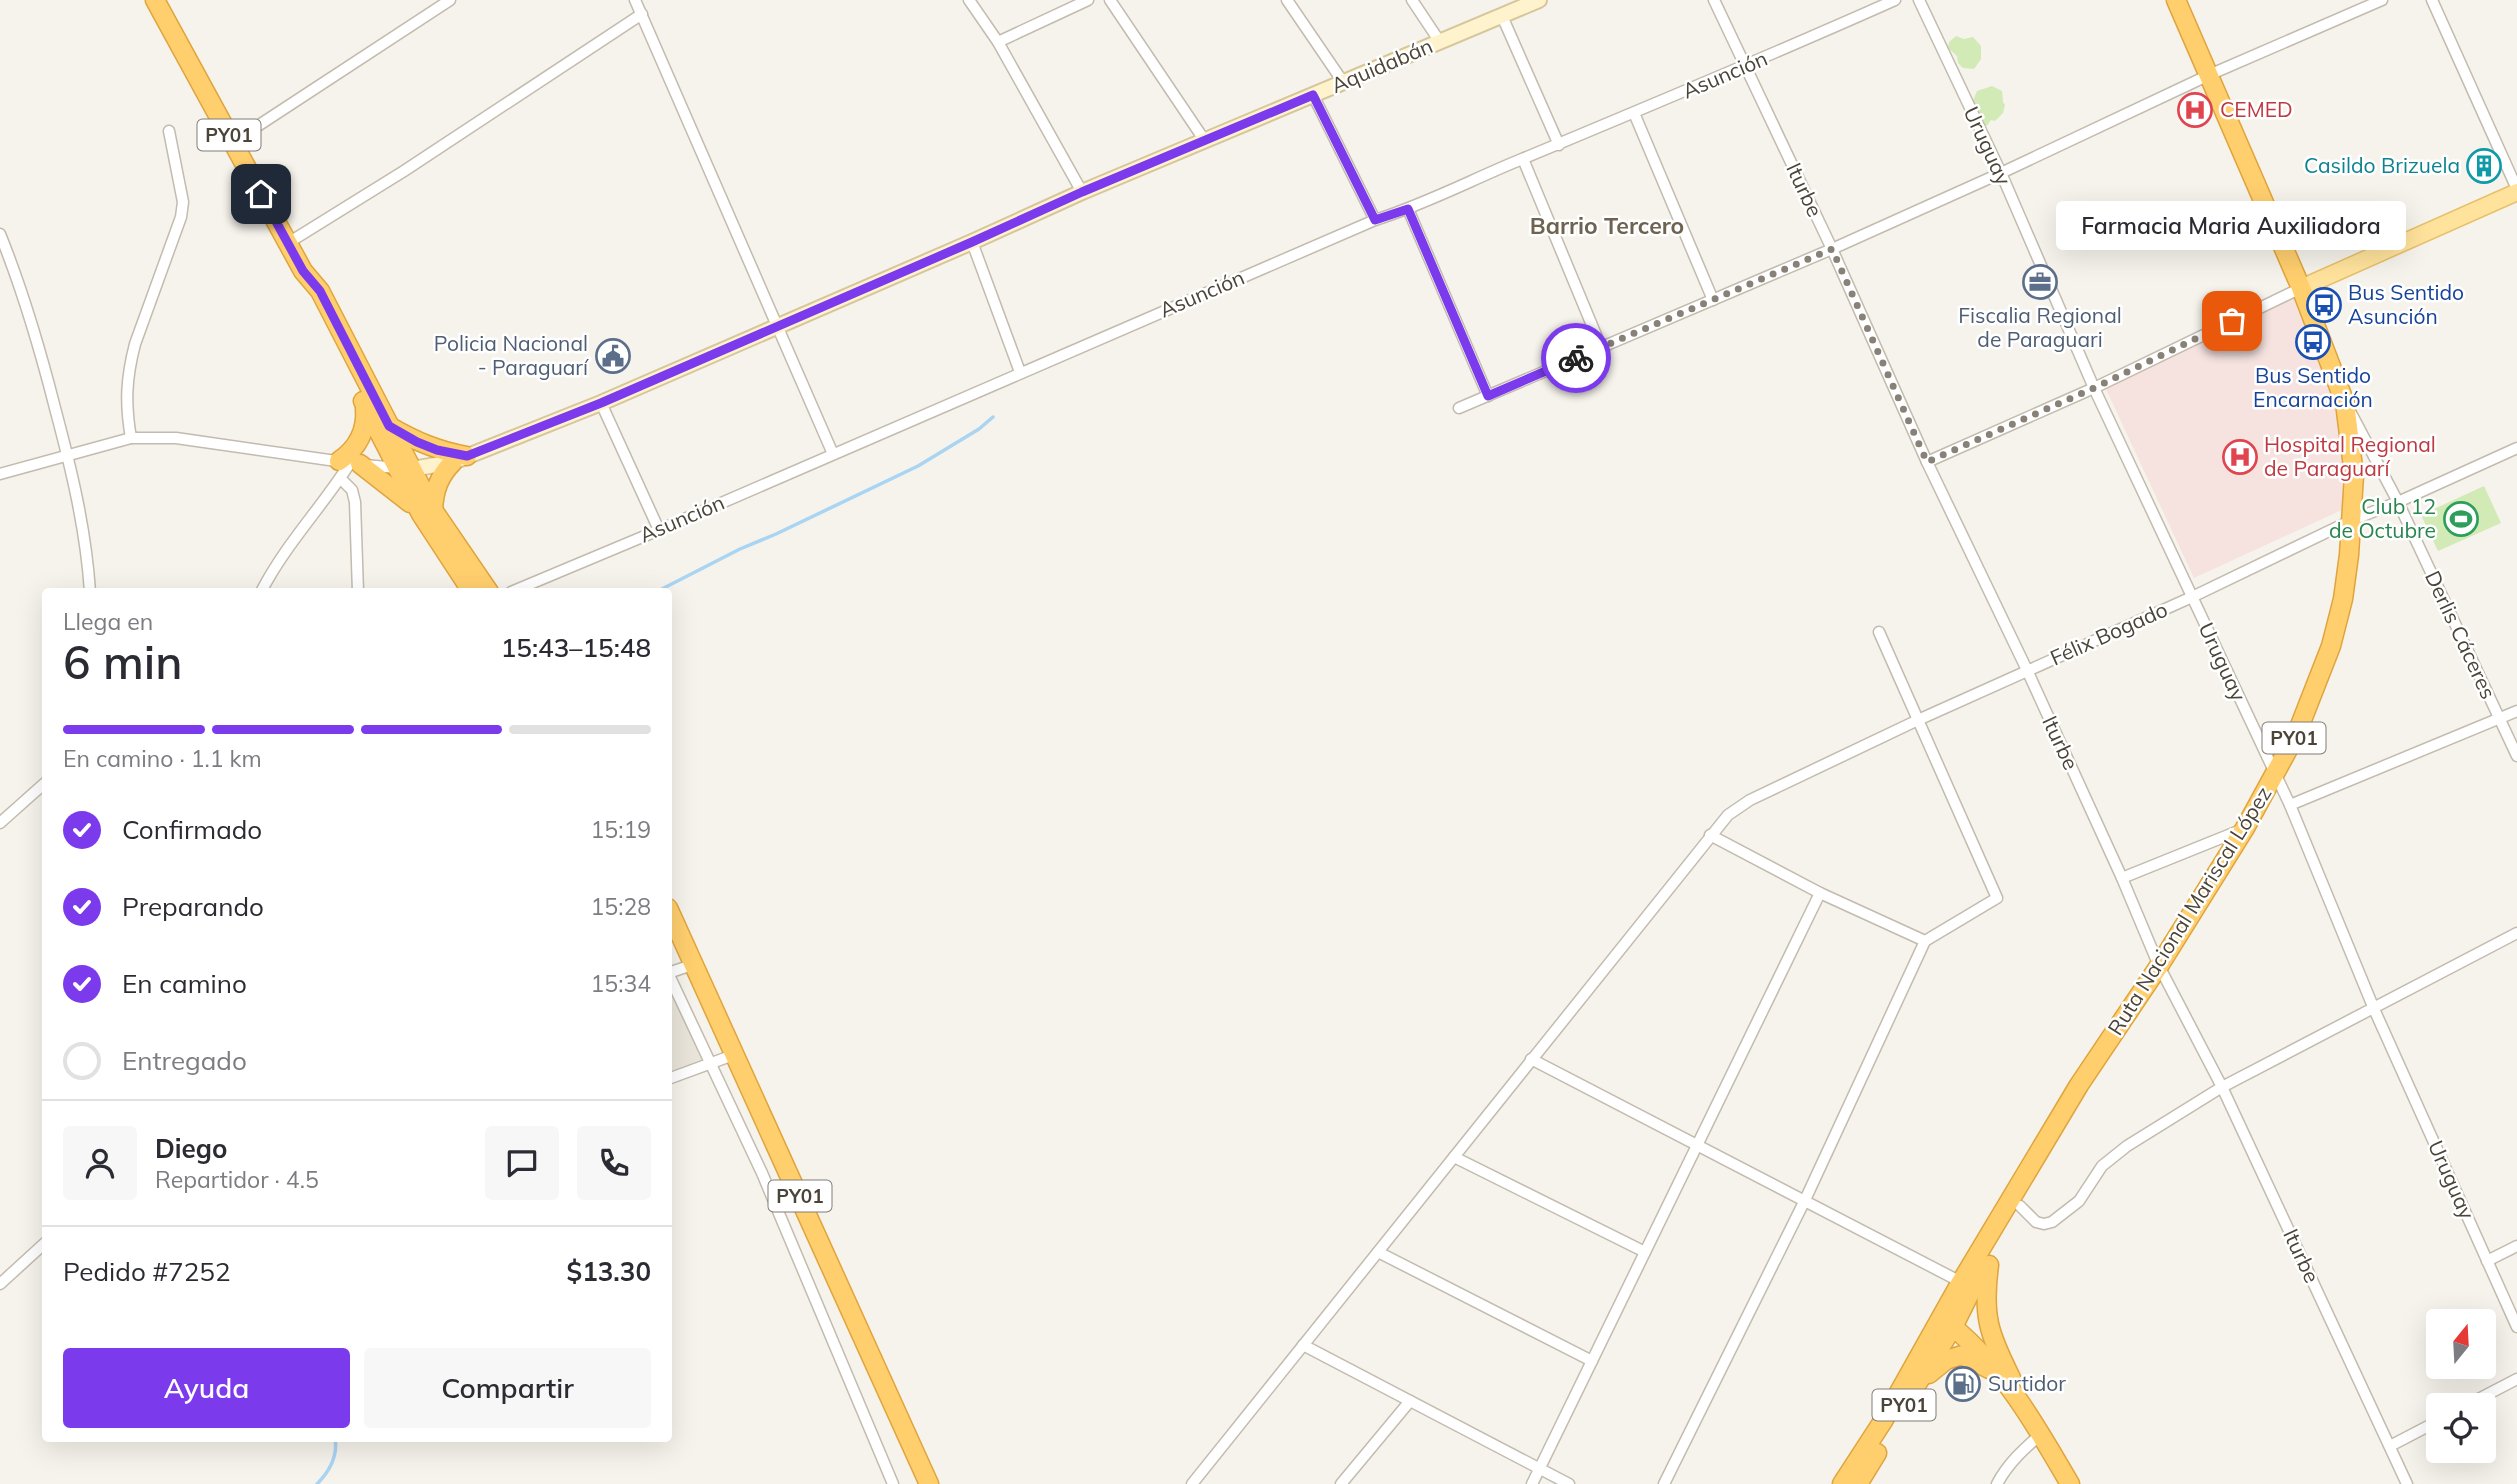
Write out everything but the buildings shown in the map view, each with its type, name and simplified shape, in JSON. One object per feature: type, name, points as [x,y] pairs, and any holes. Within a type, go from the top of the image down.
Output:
[{"type":"highway","name":"PY01","points":[[155,0],[303,271],[320,291],[389,426],[404,468]]},
{"type":"highway","name":"Ruta Nacional Mariscal López","points":[[1842,1484],[1883,1421],[1965,1275],[2079,1085],[2159,966],[2245,828],[2297,733],[2331,646],[2343,599],[2354,475],[2345,403],[2301,288],[2176,0]]},
{"type":"highway","name":"PY01","points":[[303,271],[309,294],[365,404],[404,468],[470,588]]},
{"type":"highway","points":[[365,404],[364,431],[350,453],[347,467],[427,512],[443,472],[460,459]]},
{"type":"highway","points":[[389,426],[417,442],[460,459]]},
{"type":"highway","name":"PY01","points":[[427,512],[486,588]]},
{"type":"highway","name":"PY01","points":[[672,916],[929,1484]]},
{"type":"highway","name":"Ruta Nacional Mariscal López","points":[[1858,1484],[1911,1391],[1953,1327],[1992,1251],[2087,1089],[2092,1069]]},
{"type":"highway","points":[[1992,1251],[1986,1289],[1989,1328],[2028,1413]]},
{"type":"highway","points":[[1921,1352],[1953,1327],[1965,1275]]},
{"type":"highway","points":[[1953,1327],[1974,1345],[2028,1413],[2070,1484]]},
{"type":"highway","points":[[1911,1391],[1938,1365],[1962,1356],[2000,1376]]},
{"type":"main road","points":[[2301,288],[2517,190]]},
{"type":"street","points":[[250,131],[450,0]]},
{"type":"street","points":[[635,0],[833,454]]},
{"type":"street","points":[[969,0],[998,42],[1082,192]]},
{"type":"street","points":[[998,42],[1088,0]]},
{"type":"street","points":[[1110,0],[1205,141]]},
{"type":"street","points":[[1287,0],[1343,82]]},
{"type":"street","points":[[1412,0],[1440,41]]},
{"type":"street","name":"Aquidabán","points":[[404,468],[460,459],[601,403],[1082,192],[1539,0]]},
{"type":"street","name":"Iturbe","points":[[1714,0],[1832,249],[1927,462],[2027,670],[2159,966],[2222,1087],[2407,1484]]},
{"type":"street","name":"Asunción","points":[[520,588],[1375,220],[1408,209],[1746,66],[1895,0]]},
{"type":"street","name":"Uruguay","points":[[1919,0],[2001,173],[2094,388],[2290,805],[2374,1009],[2517,1327]]},
{"type":"street","points":[[1459,408],[1832,249],[2209,75],[2382,0]]},
{"type":"street","points":[[2432,0],[2517,190]]},
{"type":"street","points":[[288,243],[404,171],[642,14]]},
{"type":"street","points":[[1502,16],[1559,145]]},
{"type":"street","points":[[1313,95],[1375,220]]},
{"type":"street","points":[[1634,113],[1713,300]]},
{"type":"street","points":[[131,438],[126,408],[130,366],[135,344],[181,218],[183,202],[169,131]]},
{"type":"street","points":[[1523,159],[1601,347]]},
{"type":"street","points":[[1408,209],[1488,396]]},
{"type":"street","points":[[0,234],[39,346],[68,455],[87,553],[90,588]]},
{"type":"street","points":[[972,242],[1020,372]]},
{"type":"street","points":[[1927,462],[2094,388],[2301,288]]},
{"type":"street","points":[[601,403],[659,530]]},
{"type":"street","name":"Derlis Cáceres","points":[[2345,403],[2398,502],[2517,756]]},
{"type":"street","points":[[0,474],[131,438],[176,438],[347,467],[404,468]]},
{"type":"street","name":"Félix Bogado","points":[[1192,1484],[1710,835],[1728,816],[1750,800],[1918,720],[2192,597],[2352,520],[2517,448]]},
{"type":"street","points":[[264,588],[301,528],[347,467]]},
{"type":"street","points":[[347,467],[355,502],[358,588]]},
{"type":"street","points":[[1664,1484],[1805,1200],[1925,941],[1997,898],[1879,632]]},
{"type":"street","points":[[2290,805],[2517,711]]},
{"type":"street","points":[[0,823],[42,786]]},
{"type":"street","points":[[2122,878],[2245,828]]},
{"type":"street","points":[[1710,835],[1820,893],[1925,941]]},
{"type":"street","points":[[1532,1484],[1820,893]]},
{"type":"street","points":[[2020,1206],[2036,1222],[2052,1222],[2080,1200],[2102,1166],[2127,1146],[2222,1087],[2517,933]]},
{"type":"street","points":[[672,972],[695,963]]},
{"type":"street","points":[[672,981],[762,1173],[893,1484]]},
{"type":"street","points":[[672,1078],[736,1054]]},
{"type":"street","points":[[1531,1059],[1805,1200],[1965,1275]]},
{"type":"street","points":[[1454,1157],[1645,1252]]},
{"type":"street","points":[[0,1284],[42,1246]]},
{"type":"street","points":[[2487,1261],[2517,1246]]},
{"type":"street","points":[[1378,1252],[1592,1361]]},
{"type":"street","points":[[1303,1345],[1569,1484]]},
{"type":"street","points":[[2490,1393],[2517,1379]]},
{"type":"street","points":[[1341,1484],[1410,1401]]},
{"type":"street","points":[[2390,1446],[2426,1427]]},
{"type":"street","points":[[1997,1484],[2018,1454],[2041,1434]]},
{"type":"shaded area","name":"Hospital Regional de Paraguarí","points":[[2293,295],[2340,406],[2344,509],[2194,578],[2105,387]]},
{"type":"shaded area","points":[[672,985],[717,1068],[672,1084]]},
{"type":"green space","points":[[1956,36],[1964,39],[1973,37],[1981,46],[1981,59],[1974,69],[1963,68],[1958,63],[1957,56],[1948,48],[1949,42]]},
{"type":"green space","points":[[1992,86],[2002,91],[2005,105],[2003,113],[1995,121],[1991,120],[1987,126],[1976,112],[1973,101],[1977,91]]},
{"type":"green space","name":"Club 12 de Octubre","points":[[2484,486],[2501,523],[2438,551],[2421,515]]},
{"type":"waterway","points":[[664,588],[740,549],[918,466],[979,429],[993,417]]},
{"type":"waterway","points":[[317,1484],[332,1463],[335,1442]]},
{"type":"way so far","points":[[1576,358],[1832,249],[1927,462],[2094,388],[2232,321]]},
{"type":"place","name":"CEMED","points":[[2195,110]]},
{"type":"place","name":"Casildo Brizuela","points":[[2484,166]]},
{"type":"place","name":"Fiscalia Regional de Paraguari","points":[[2040,282]]},
{"type":"place","name":"Bus Sentido Asunción","points":[[2324,305]]},
{"type":"place","name":"Farmacia Maria Auxiliadora","points":[[2232,321]]},
{"type":"place","name":"Bus Sentido Encarnación","points":[[2313,342]]},
{"type":"place","name":"Policia Nacional - Paraguarí","points":[[613,356]]},
{"type":"place","name":"Hospital Regional de Paraguarí","points":[[2240,457]]},
{"type":"place","name":"Club 12 de Octubre","points":[[2461,519]]},
{"type":"place","name":"Surtidor","points":[[1963,1384]]},
{"type":"district","name":"Barrio Tercero","points":[[1607,226]]},
{"type":"route","points":[[261,194],[303,271],[320,291],[389,426],[437,450],[467,456],[601,403],[1082,192],[1313,95],[1375,220],[1408,209],[1488,396],[1576,358]]}]
